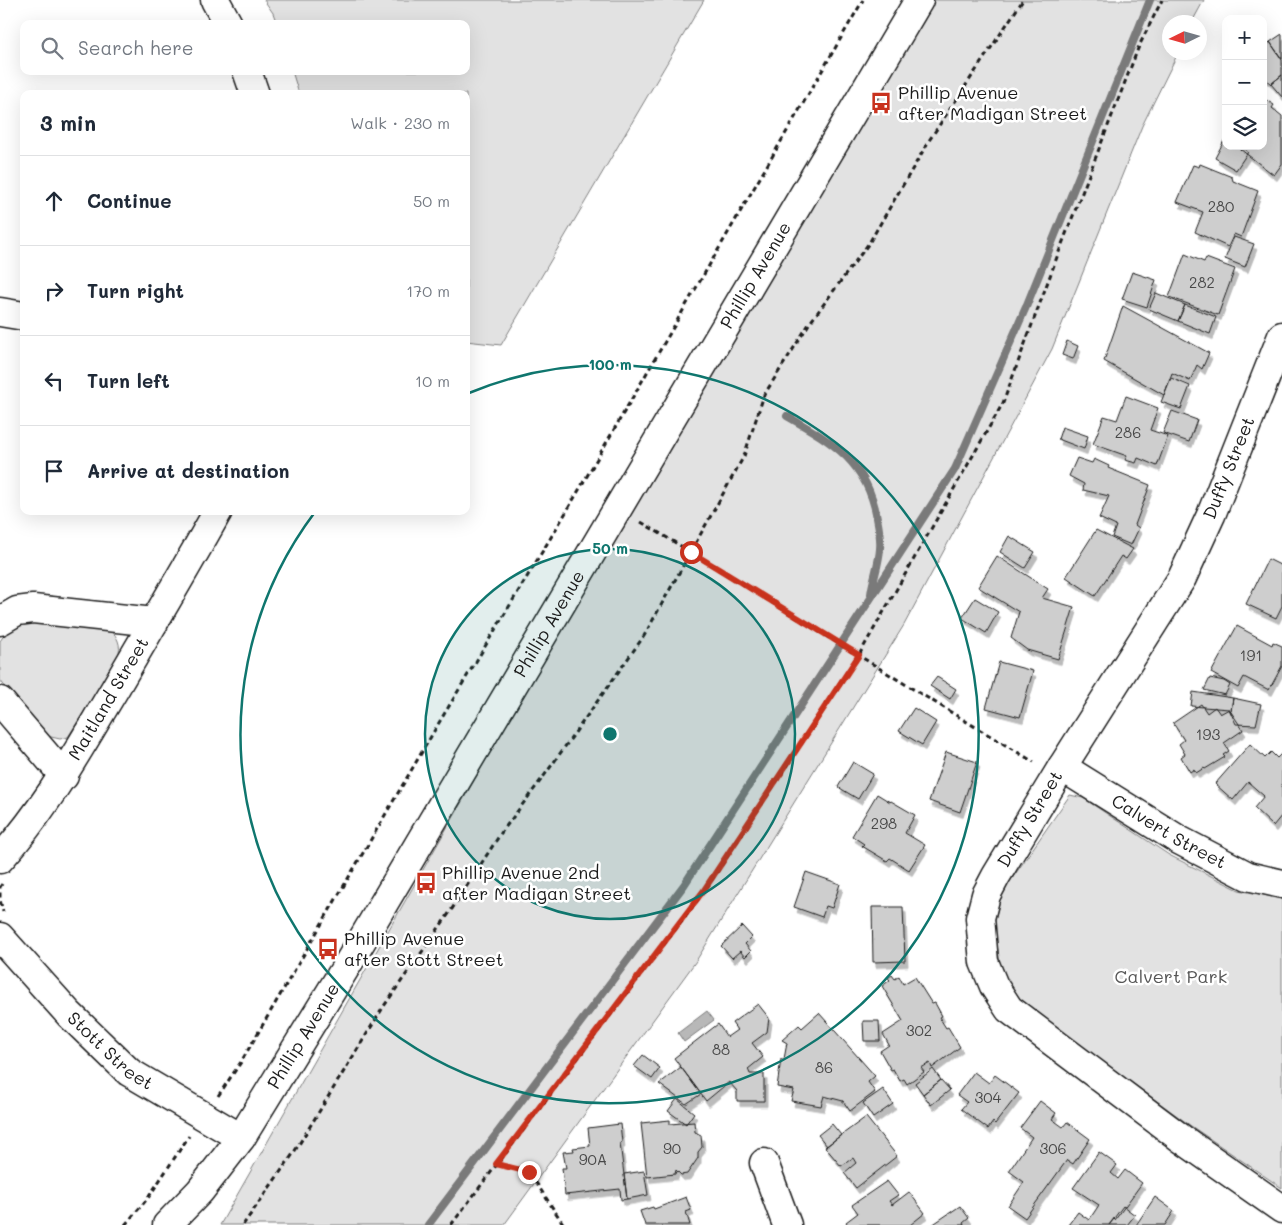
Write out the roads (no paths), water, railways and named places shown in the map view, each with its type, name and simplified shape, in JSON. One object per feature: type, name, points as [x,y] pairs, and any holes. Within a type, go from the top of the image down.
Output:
[{"type":"street","points":[[215,0],[226,20]]},
{"type":"street","name":"Phillip Avenue","points":[[167,1225],[200,1191],[241,1138],[349,962],[919,0]]},
{"type":"street","points":[[248,75],[254,90]]},
{"type":"street","points":[[0,312],[20,315]]},
{"type":"street","name":"Duffy Street","points":[[1282,336],[1211,515],[1182,578],[1051,767],[986,895],[980,918],[984,962],[994,986],[1009,1009],[1182,1139],[1282,1210]]},
{"type":"street","name":"Maitland Street","points":[[0,859],[24,833],[64,776],[216,515]]},
{"type":"street","name":"Maitland Street","points":[[0,621],[17,611],[33,609],[154,622]]},
{"type":"street","name":"Maitland Street","points":[[0,701],[64,776]]},
{"type":"street","name":"Calvert Street","points":[[1051,767],[1179,840],[1248,876],[1282,884]]},
{"type":"street","name":"Stott Street","points":[[0,937],[69,1014],[128,1072],[241,1138]]},
{"type":"street","points":[[764,1163],[787,1225]]},
{"type":"street","name":"Phillip Avenue","points":[[184,1225],[200,1191]]},
{"type":"waterway","points":[[428,1225],[684,885],[955,469],[1026,307],[1150,0]]},
{"type":"waterway","points":[[787,416],[819,435],[845,455],[865,482],[872,498],[880,534],[880,549],[871,594]]},
{"type":"place","name":"Phillip Avenue after Madigan Street","points":[[881,103]]},
{"type":"place","name":"Phillip Avenue 2nd after Madigan Street","points":[[426,883]]},
{"type":"place","name":"Phillip Avenue after Stott Street","points":[[328,949]]},
{"type":"park label","name":"Calvert Park","points":[[1171,977]]}]
